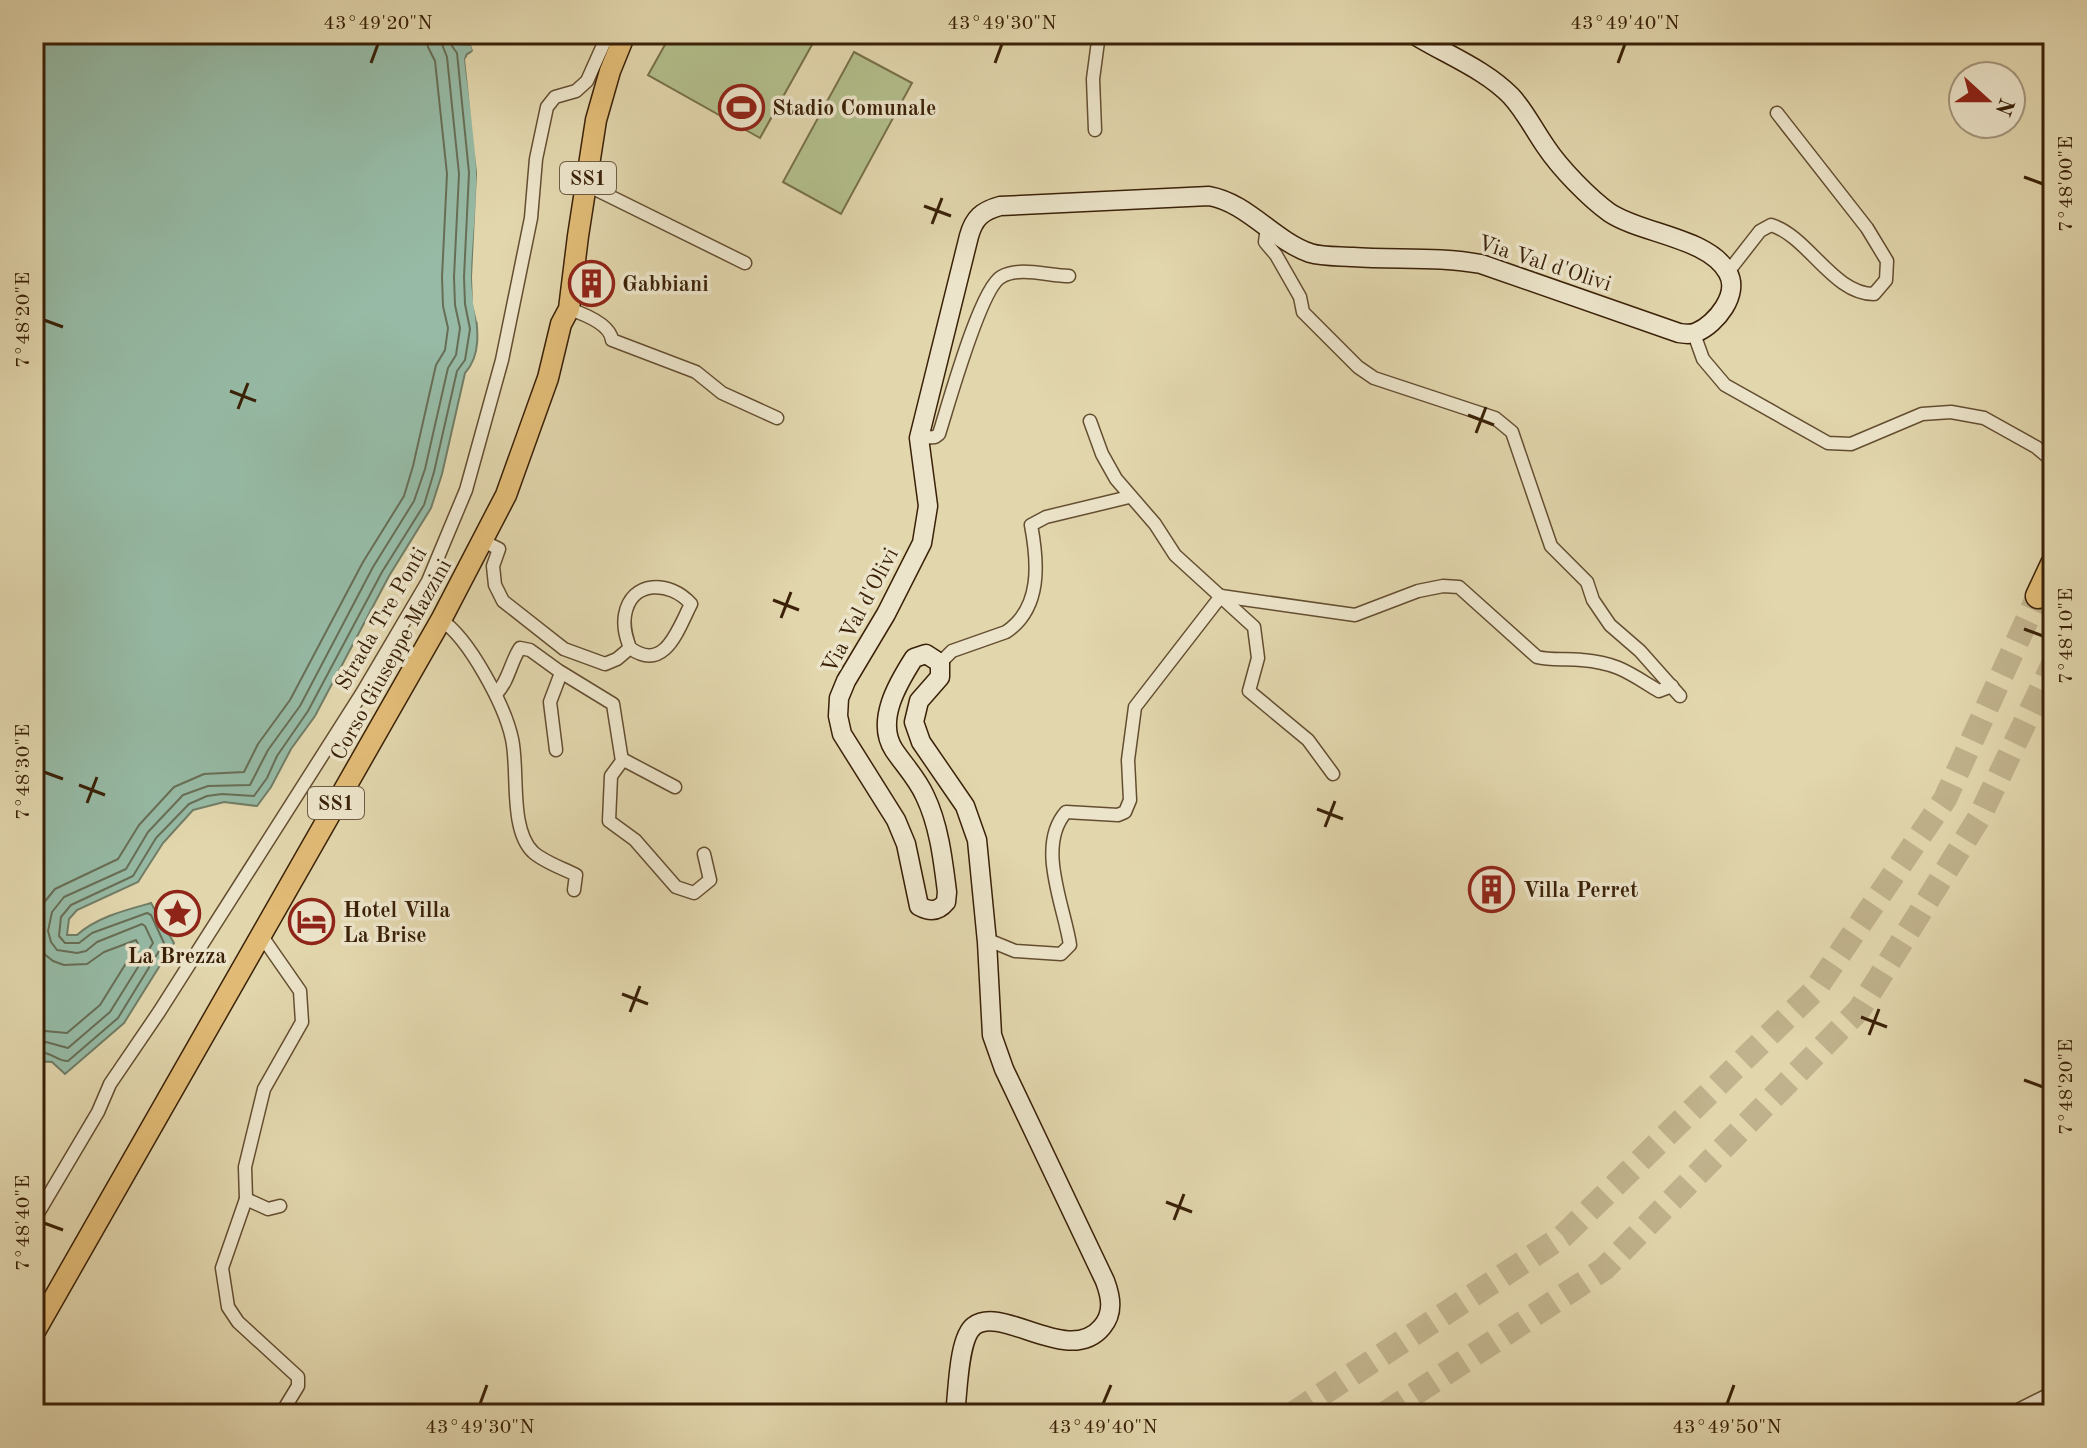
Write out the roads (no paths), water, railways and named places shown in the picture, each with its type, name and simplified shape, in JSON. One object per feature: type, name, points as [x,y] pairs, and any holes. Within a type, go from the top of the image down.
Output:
[{"type":"highway","points":[[2038,596],[2053,564]]},
{"type":"main road","name":"Corso Giuseppe Mazzini","points":[[34,1333],[441,620],[506,495],[548,378],[561,324],[569,309],[596,120],[625,34]]},
{"type":"street","name":"Strada Tre Ponti","points":[[34,1220],[98,1112],[110,1084],[362,693],[428,581],[466,490],[502,360],[531,218],[536,159],[547,107],[555,97],[576,91],[587,81],[608,34]]},
{"type":"street","points":[[1095,130],[1093,79],[1099,34]]},
{"type":"street","points":[[1413,34],[1501,87],[1522,110],[1551,155],[1610,213],[1633,225],[1709,253],[1728,272],[1731,287],[1725,306],[1712,322],[1694,334],[1703,359],[1725,385],[1828,443],[1851,444],[1922,414],[1951,412],[1984,418],[2036,447],[2053,461]]},
{"type":"street","points":[[1728,272],[1760,231],[1771,225],[1789,232],[1809,254],[1855,291],[1874,294],[1886,280],[1887,261],[1867,228],[1777,113]]},
{"type":"street","points":[[587,185],[745,263]]},
{"type":"street","name":"Via Val d'Olivi","points":[[940,663],[926,654],[914,658],[887,718],[892,747],[927,800],[940,849],[946,902],[935,911],[927,911],[917,901],[906,844],[896,820],[842,734],[838,716],[839,698],[922,543],[928,506],[919,438],[969,236],[976,218],[982,213],[1000,206],[1209,196],[1228,201],[1297,247],[1321,255],[1456,259],[1481,264],[1668,331],[1694,334]]},
{"type":"street","points":[[1221,596],[1355,615],[1418,591],[1443,586],[1459,587],[1537,657],[1551,661],[1579,659],[1601,662],[1628,670],[1659,691],[1676,691],[1640,651],[1610,625],[1593,600],[1587,582],[1551,546],[1512,432],[1495,418],[1374,378],[1358,367],[1303,312],[1300,297],[1265,242],[1267,227]]},
{"type":"street","points":[[919,438],[939,434],[966,349],[995,281],[1003,275],[1023,272],[1069,276]]},
{"type":"street","points":[[569,309],[605,327],[611,333],[612,340],[696,372],[722,393],[777,418]]},
{"type":"street","points":[[1090,421],[1102,454],[1116,479],[1155,524],[1175,555],[1254,627],[1258,658],[1249,691],[1308,740],[1333,774]]},
{"type":"street","points":[[955,1414],[965,1338],[976,1324],[999,1322],[1052,1338],[1075,1340],[1099,1331],[1111,1305],[1105,1281],[996,1050],[990,1016],[987,942],[977,840],[965,806],[921,742],[914,722],[919,701],[940,677],[940,663],[952,651],[1014,627],[1028,607],[1037,572],[1031,525],[1046,517],[1129,497]]},
{"type":"street","points":[[483,541],[499,549],[493,566],[495,585],[503,601],[564,649],[605,664],[630,648]]},
{"type":"street","points":[[651,586],[664,586],[685,597],[691,604],[668,649],[655,655],[637,653],[630,648],[624,630],[625,614],[631,600],[651,586]]},
{"type":"street","points":[[987,942],[1015,951],[1061,954],[1070,945],[1054,870],[1053,835],[1057,822],[1066,812],[1118,815],[1125,812],[1130,800],[1128,760],[1135,707],[1221,596]]},
{"type":"street","points":[[441,620],[454,629],[496,694],[512,739],[519,825],[531,851],[576,875],[574,890]]},
{"type":"street","points":[[496,694],[505,685],[520,648],[530,650],[613,704],[622,759],[611,776],[609,821],[635,840],[676,887],[694,893],[710,880],[704,854]]},
{"type":"street","points":[[556,750],[550,702],[561,673]]},
{"type":"street","points":[[622,759],[675,787]]},
{"type":"street","points":[[261,935],[300,991],[302,1022],[264,1089],[245,1167],[246,1199],[222,1268],[228,1307],[238,1322],[298,1377],[298,1386],[281,1413]]},
{"type":"street","points":[[246,1199],[268,1209],[280,1206]]},
{"type":"street","points":[[2010,1414],[2046,1396],[2053,1377]]},
{"type":"water","points":[[34,34],[455,34],[459,44],[472,45],[473,51],[465,59],[477,160],[472,278],[476,352],[465,373],[431,508],[389,576],[315,716],[257,806],[224,802],[193,810],[163,843],[138,882],[77,910],[69,919],[67,935],[77,935],[103,919],[151,903],[174,943],[124,1023],[65,1074],[52,1062],[34,1061]]},
{"type":"tunnel","points":[[1292,1414],[1563,1236],[1815,990],[1945,799],[2038,596]]},
{"type":"tunnel","points":[[1384,1414],[1604,1269],[1859,1010],[1979,818],[2053,664]]},
{"type":"place","name":"Stadio Comunale","points":[[741,107]]},
{"type":"place","name":"Gabbiani","points":[[591,283]]},
{"type":"place","name":"Villa Perret","points":[[1492,889]]},
{"type":"place","name":"La Brezza","points":[[177,914]]},
{"type":"place","name":"Hotel Villa La Brise","points":[[312,922]]}]
